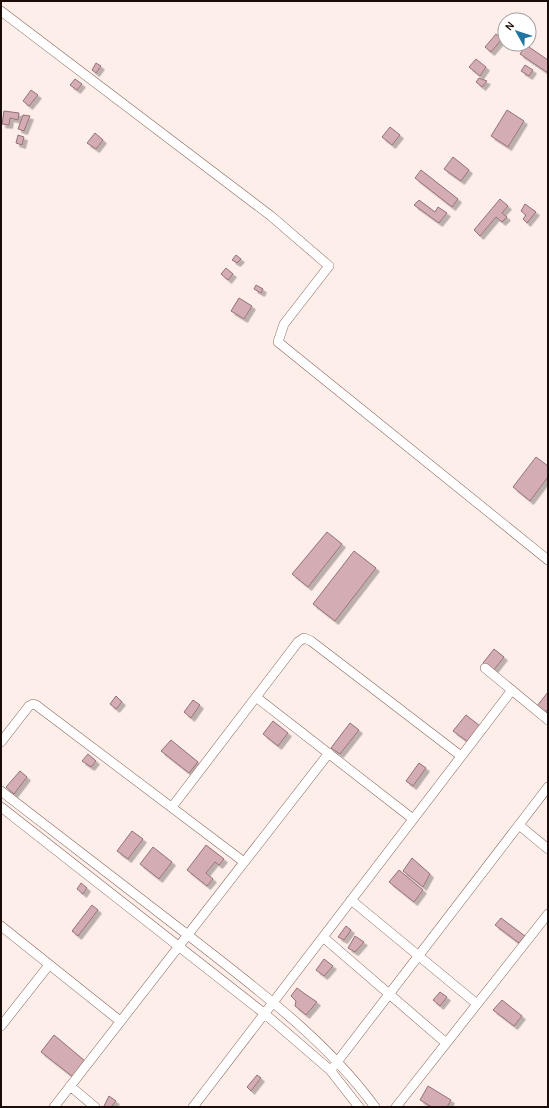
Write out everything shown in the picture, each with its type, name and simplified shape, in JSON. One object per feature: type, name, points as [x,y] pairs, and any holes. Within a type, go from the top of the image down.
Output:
[{"type":"street","points":[[1,11],[271,216],[329,266],[284,324],[278,342],[548,560]]},
{"type":"street","points":[[172,807],[298,642],[304,638],[311,640],[461,756]]},
{"type":"street","points":[[485,668],[548,720]]},
{"type":"street","points":[[193,1107],[512,690]]},
{"type":"street","points":[[256,697],[414,819]]},
{"type":"street","points":[[1,742],[29,706],[33,704],[36,705],[244,862]]},
{"type":"street","points":[[54,1107],[328,753]]},
{"type":"street","points":[[330,1070],[338,1062],[548,787]]},
{"type":"street","points":[[1,791],[274,1002],[338,1062],[375,1107]]},
{"type":"street","points":[[1,807],[264,1014],[330,1070],[359,1107]]},
{"type":"street","points":[[519,825],[548,848]]},
{"type":"street","points":[[351,900],[477,1004]]},
{"type":"street","points":[[396,1107],[548,914]]},
{"type":"street","points":[[1,926],[120,1021]]},
{"type":"street","points":[[323,938],[446,1044]]},
{"type":"street","points":[[1,1026],[49,965]]},
{"type":"street","points":[[70,1086],[95,1107]]},
{"type":"building","points":[[496,34],[497,35],[497,45],[491,52],[485,47]]},
{"type":"building","points":[[521,52],[536,52],[548,60],[548,73],[520,54]]},
{"type":"building","points":[[476,59],[486,67],[480,76],[469,67]]},
{"type":"building","points":[[96,63],[101,66],[96,73],[92,70]]},
{"type":"building","points":[[525,65],[533,70],[529,76],[521,71]]},
{"type":"building","points":[[479,78],[487,81],[482,87],[476,82]]},
{"type":"building","points":[[75,79],[82,84],[77,90],[70,85]]},
{"type":"building","points":[[31,90],[38,95],[29,106],[23,101]]},
{"type":"building","points":[[507,110],[524,121],[508,147],[491,136]]},
{"type":"building","points":[[4,111],[19,113],[18,120],[10,118],[9,125],[2,124]]},
{"type":"building","points":[[23,115],[30,116],[24,131],[18,129]]},
{"type":"building","points":[[390,127],[400,135],[392,145],[382,137]]},
{"type":"building","points":[[95,133],[103,140],[96,149],[87,143]]},
{"type":"building","points":[[18,135],[24,137],[22,145],[16,143]]},
{"type":"building","points":[[453,157],[469,170],[461,181],[444,169]]},
{"type":"building","points":[[421,170],[458,199],[452,207],[415,178]]},
{"type":"building","points":[[500,199],[508,206],[502,213],[507,217],[502,222],[496,217],[480,236],[474,230]]},
{"type":"building","points":[[419,200],[435,212],[438,207],[447,213],[439,223],[414,205]]},
{"type":"building","points":[[525,204],[536,212],[527,223],[523,219],[526,215],[521,211]]},
{"type":"building","points":[[236,255],[241,259],[237,263],[232,260]]},
{"type":"building","points":[[226,268],[233,274],[228,280],[221,274]]},
{"type":"building","points":[[256,285],[263,289],[261,293],[254,289]]},
{"type":"building","points":[[239,298],[252,306],[244,319],[231,311]]},
{"type":"building","points":[[536,457],[548,466],[548,477],[530,501],[513,487]]},
{"type":"building","points":[[327,532],[342,544],[308,587],[292,574]]},
{"type":"building","points":[[354,551],[376,568],[335,621],[313,604]]},
{"type":"building","points":[[494,649],[504,657],[493,671],[483,663]]},
{"type":"building","points":[[548,692],[548,709],[545,712],[537,706]]},
{"type":"building","points":[[116,696],[122,702],[116,709],[110,704]]},
{"type":"building","points":[[193,700],[200,705],[191,718],[184,712]]},
{"type":"building","points":[[466,715],[480,726],[468,742],[453,731]]},
{"type":"building","points":[[273,721],[288,733],[278,746],[263,734]]},
{"type":"building","points":[[350,723],[359,730],[340,754],[331,748]]},
{"type":"building","points":[[171,740],[198,762],[189,773],[161,751]]},
{"type":"building","points":[[88,754],[96,761],[91,767],[82,761]]},
{"type":"building","points":[[419,763],[426,768],[413,786],[406,781]]},
{"type":"building","points":[[20,771],[27,777],[14,794],[6,787]]},
{"type":"building","points":[[132,831],[143,839],[128,859],[117,851]]},
{"type":"building","points":[[206,845],[224,859],[219,865],[215,862],[206,873],[213,879],[207,886],[187,870]]},
{"type":"building","points":[[153,847],[172,862],[159,879],[140,864]]},
{"type":"building","points":[[412,858],[430,874],[423,887],[403,871]]},
{"type":"building","points":[[399,870],[423,890],[414,902],[389,882]]},
{"type":"building","points":[[81,883],[87,888],[83,894],[77,889]]},
{"type":"building","points":[[92,905],[98,910],[78,936],[72,931]]},
{"type":"building","points":[[501,918],[525,936],[519,943],[495,925]]},
{"type":"building","points":[[346,926],[351,930],[344,940],[338,937]]},
{"type":"building","points":[[355,936],[364,942],[355,952],[348,948]]},
{"type":"building","points":[[324,959],[333,966],[324,976],[316,970]]},
{"type":"building","points":[[297,988],[317,1002],[306,1015],[295,1006],[296,1001],[291,996]]},
{"type":"building","points":[[440,992],[447,997],[440,1006],[433,1000]]},
{"type":"building","points":[[502,1000],[522,1016],[514,1026],[493,1010]]},
{"type":"building","points":[[54,1035],[85,1061],[73,1077],[41,1052]]},
{"type":"building","points":[[257,1075],[261,1078],[251,1091],[247,1087]]},
{"type":"building","points":[[428,1086],[451,1100],[447,1107],[432,1107],[420,1100]]},
{"type":"building","points":[[109,1096],[116,1101],[111,1107],[105,1107],[104,1106]]}]
